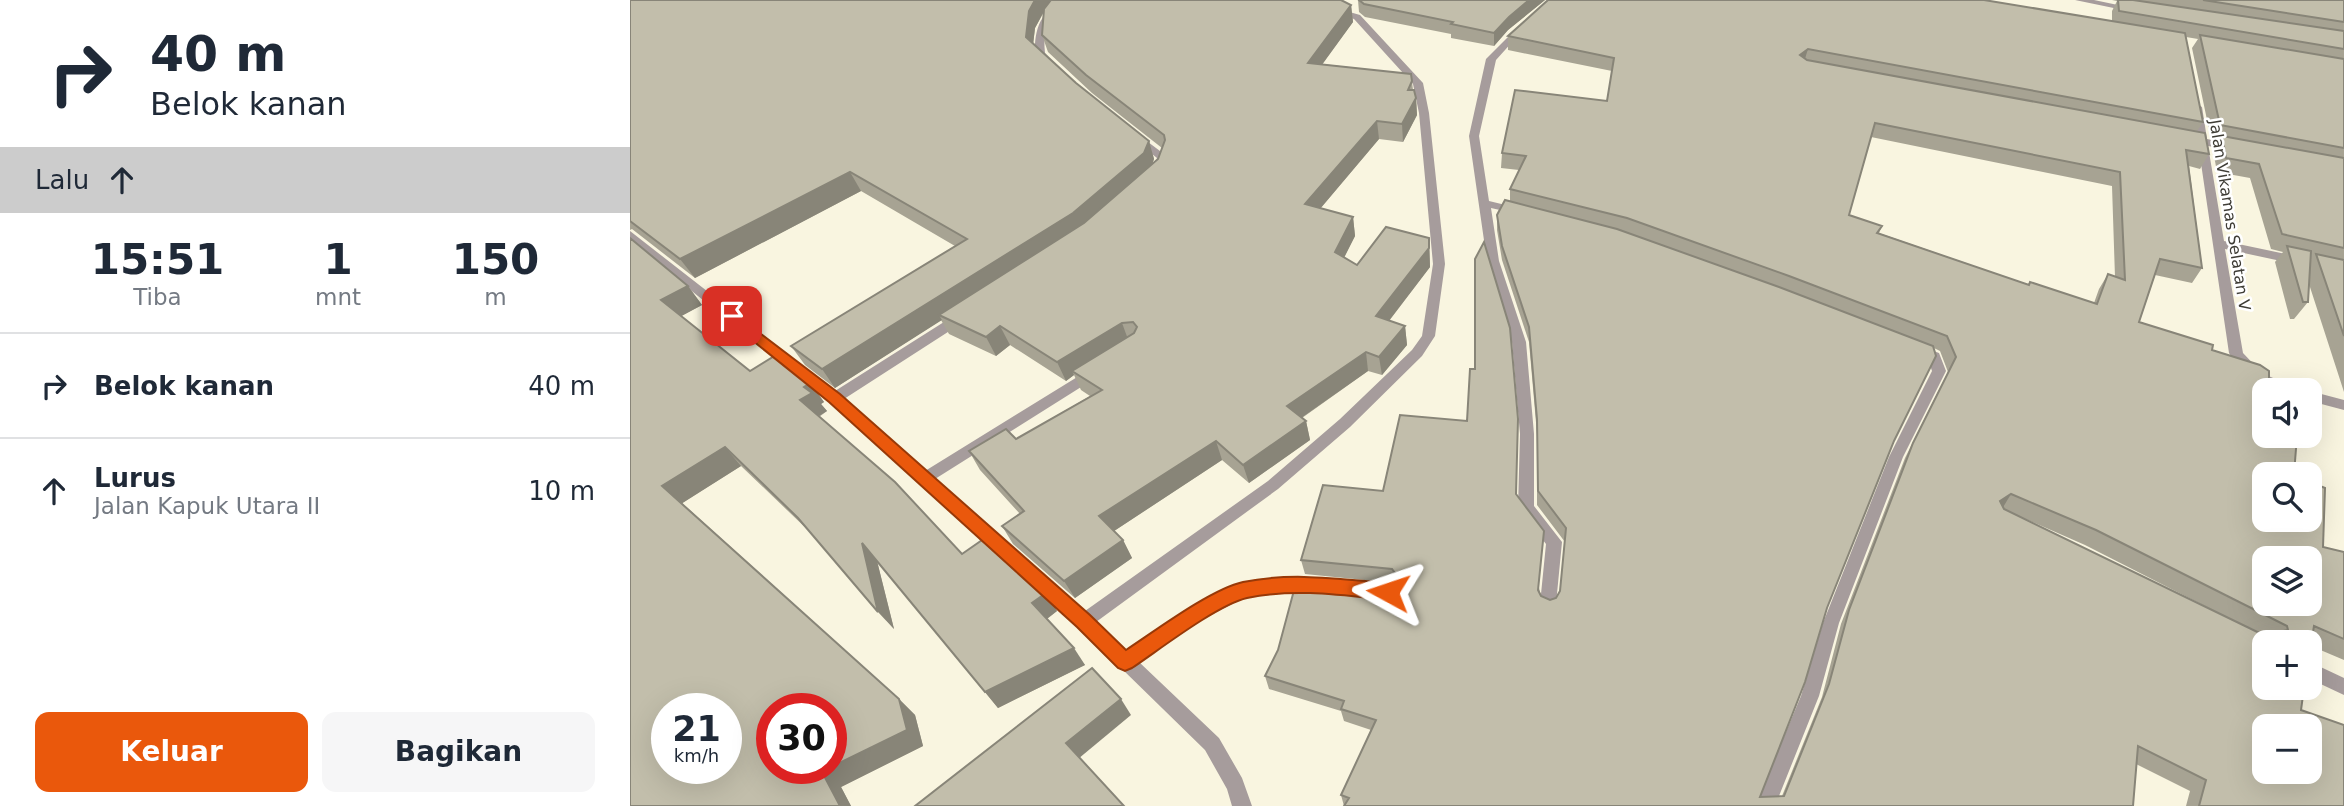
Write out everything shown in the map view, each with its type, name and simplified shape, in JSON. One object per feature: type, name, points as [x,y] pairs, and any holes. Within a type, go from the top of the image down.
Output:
[{"type":"street","points":[[1058,71],[1040,54],[1038,35],[1054,8],[1074,0]]},
{"type":"street","points":[[2079,0],[2145,11]]},
{"type":"street","points":[[1084,621],[1273,485],[1345,423],[1416,353],[1428,336],[1439,264],[1424,113],[1418,83],[1357,16],[1319,6]]},
{"type":"street","points":[[1534,17],[1491,58],[1474,136],[1493,261],[1519,342],[1527,434],[1526,508],[1554,542],[1548,604]]},
{"type":"street","name":"Jalan Vikamas Selatan V","points":[[2193,88],[2204,141],[2236,353],[2242,365],[2258,378]]},
{"type":"street","points":[[1130,131],[1163,157],[1157,174],[1147,183]]},
{"type":"street","points":[[2177,136],[2255,151]]},
{"type":"street","points":[[1485,203],[1532,214]]},
{"type":"street","points":[[630,235],[834,398],[1084,621],[1212,744],[1235,785],[1242,806]]},
{"type":"street","points":[[2219,244],[2306,263]]},
{"type":"street","points":[[834,398],[972,310]]},
{"type":"street","points":[[1765,806],[1811,696],[1831,623],[1896,457],[1939,371],[1934,356],[1909,346]]},
{"type":"street","points":[[924,479],[1100,369]]},
{"type":"street","points":[[2322,399],[2344,405]]},
{"type":"street","points":[[1125,662],[1193,616],[1242,591],[1299,583],[1325,585]]},
{"type":"street","points":[[2322,676],[2344,687]]},
{"type":"building","points":[[630,0],[1035,0],[1029,11],[1026,37],[1076,83],[1149,141],[1144,153],[1073,213],[822,369],[791,346],[967,239],[850,172],[680,259],[630,221]]},
{"type":"building","points":[[1051,0],[1341,0],[1351,5],[1308,63],[1411,74],[1412,81],[1408,90],[1414,90],[1416,98],[1402,124],[1377,121],[1305,204],[1353,217],[1335,252],[1357,265],[1386,227],[1429,238],[1429,248],[1376,316],[1405,326],[1379,357],[1366,352],[1287,406],[1306,421],[1243,465],[1216,441],[1099,516],[1123,540],[1064,581],[1002,526],[1024,511],[969,451],[1006,429],[1016,439],[1102,390],[1072,371],[1134,333],[1137,327],[1133,322],[1122,323],[1057,362],[1000,326],[986,337],[939,315],[1084,223],[1158,159],[1165,140],[1164,135],[1086,75],[1042,35],[1044,9]]},
{"type":"building","points":[[1359,0],[1529,0],[1494,33],[1364,4]]},
{"type":"building","points":[[1548,0],[1984,0],[2185,33],[2203,122],[1808,49],[1800,55],[1807,60],[2205,133],[2209,154],[2186,150],[2202,268],[2160,259],[2139,322],[2213,345],[2212,350],[2260,365],[2269,371],[2269,378],[2252,378],[2252,448],[2296,448],[2295,462],[2252,462],[2252,532],[2322,532],[2322,487],[2325,488],[2323,547],[2344,552],[2344,639],[2314,626],[2313,630],[2288,630],[2287,626],[2267,616],[2322,616],[2322,546],[2252,546],[2252,608],[2096,530],[2011,494],[2000,501],[2004,509],[2253,630],[2252,700],[2302,700],[2301,710],[2312,714],[2252,714],[2252,784],[2322,784],[2322,717],[2344,725],[2344,806],[2199,806],[2206,780],[2138,746],[2133,806],[1344,806],[1349,798],[1341,795],[1376,720],[1341,709],[1344,701],[1265,676],[1278,650],[1297,579],[1386,587],[1395,583],[1397,576],[1392,569],[1301,560],[1323,485],[1383,491],[1400,415],[1467,421],[1470,369],[1475,369],[1475,259],[1484,242],[1510,328],[1518,419],[1516,494],[1544,531],[1538,590],[1541,596],[1550,600],[1556,598],[1560,591],[1566,528],[1538,491],[1537,419],[1529,327],[1502,246],[1497,215],[1505,200],[1617,229],[1933,346],[1936,356],[1894,441],[1827,608],[1805,682],[1760,797],[1784,796],[1829,684],[1849,610],[1913,443],[1956,357],[1947,336],[1789,276],[1627,218],[1510,189],[1526,156],[1502,153],[1515,90],[1607,101],[1614,58],[1508,36]],"holes":[[[1875,123],[2120,172],[2125,280],[2108,274],[2097,304],[2030,282],[2029,285],[1877,233],[1882,226],[1849,215]]]},
{"type":"building","points":[[2118,0],[2344,31],[2344,49],[2119,11]]},
{"type":"building","points":[[2203,0],[2344,0],[2344,22]]},
{"type":"building","points":[[2200,35],[2344,59],[2344,148],[2220,125]]},
{"type":"building","points":[[2222,136],[2344,158],[2344,248],[2282,234],[2259,164],[2226,158]]},
{"type":"building","points":[[630,238],[688,286],[661,300],[750,371],[776,355],[810,383],[804,387],[812,393],[800,400],[895,482],[962,554],[985,538],[1046,593],[1032,603],[1074,648],[985,692],[862,543],[878,612],[798,518],[725,447],[662,486],[899,699],[907,730],[847,759],[847,693],[756,693],[756,784],[828,784],[840,806],[630,806]]},
{"type":"building","points":[[2287,246],[2311,251],[2308,302],[2303,302]]},
{"type":"building","points":[[2316,254],[2344,260],[2344,336]]},
{"type":"building","points":[[1092,668],[1121,699],[1066,743],[1124,806],[915,806]]},
{"type":"route","points":[[732,316],[834,398],[1084,621],[1125,662],[1193,616],[1242,591],[1299,583],[1388,592]]}]
